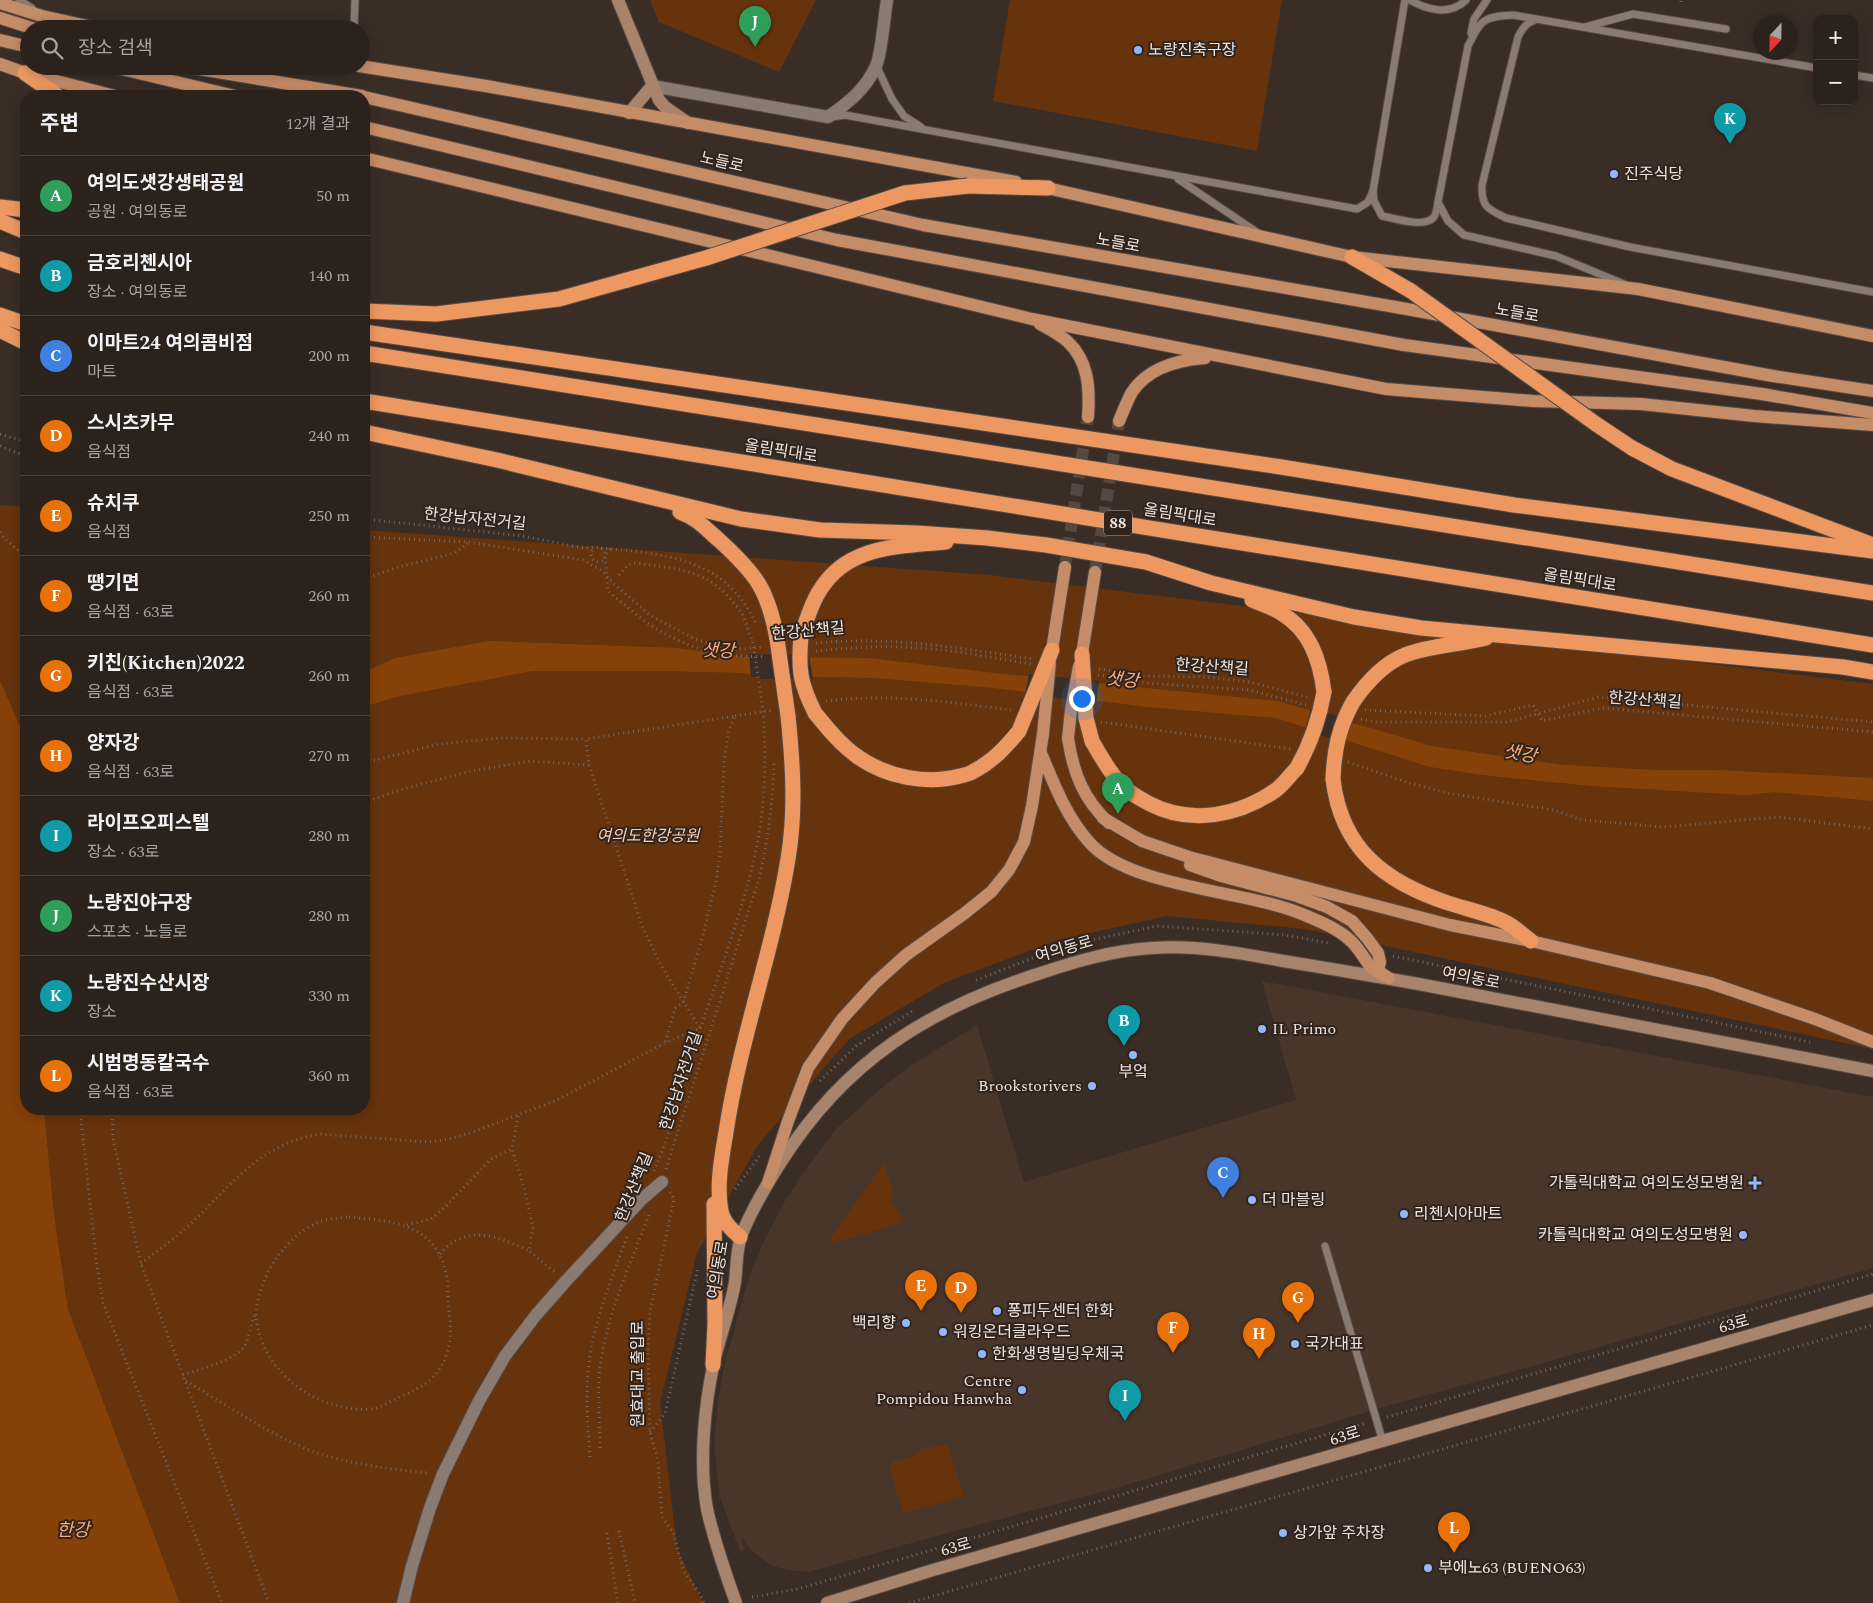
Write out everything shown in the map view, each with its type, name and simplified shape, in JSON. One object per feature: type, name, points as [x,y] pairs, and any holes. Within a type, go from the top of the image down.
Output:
[{"type":"highway","points":[[28,75],[49,90]]},
{"type":"highway","points":[[370,311],[436,314],[559,299],[706,258],[905,193],[968,186],[1048,188]]},
{"type":"highway","points":[[0,207],[20,209]]},
{"type":"highway","points":[[0,221],[20,229]]},
{"type":"highway","points":[[1352,257],[1411,291],[1632,448],[1672,469],[1873,545]]},
{"type":"highway","points":[[0,259],[20,266]]},
{"type":"highway","points":[[0,315],[20,322]]},
{"type":"highway","points":[[0,330],[20,340]]},
{"type":"highway","points":[[370,333],[1281,467],[1514,505],[1873,551]]},
{"type":"highway","name":"올림픽대로","points":[[370,354],[1873,593]]},
{"type":"highway","name":"올림픽대로","points":[[370,402],[1873,644]]},
{"type":"highway","points":[[370,433],[497,460],[741,520],[820,530],[916,533],[987,538],[1046,545],[1146,562],[1212,583],[1354,617],[1421,628],[1833,666],[1873,672]]},
{"type":"highway","points":[[636,494],[695,518],[744,563],[762,588],[772,611],[774,643],[788,716],[794,771],[794,818],[788,860],[775,923],[714,1168],[715,1324],[713,1365]]},
{"type":"highway","points":[[987,538],[890,548],[866,553],[844,564],[824,583],[811,609],[799,663],[804,691],[815,714],[836,739],[858,757],[884,771],[912,778],[944,780],[973,773],[1003,751],[1019,730],[1052,650]]},
{"type":"highway","points":[[1082,654],[1086,718],[1092,741],[1120,784],[1138,798],[1161,810],[1184,816],[1208,816],[1235,810],[1257,801],[1277,789],[1297,768],[1315,731],[1320,714],[1318,695],[1321,670],[1315,650],[1302,631],[1281,613],[1212,583]]},
{"type":"highway","points":[[1499,635],[1466,643],[1428,648],[1404,655],[1380,670],[1365,685],[1355,706],[1343,720],[1337,739],[1333,779],[1336,798],[1343,820],[1355,843],[1373,864],[1399,882],[1430,896],[1507,923],[1531,941]]},
{"type":"highway","points":[[731,1097],[722,1153],[719,1194],[721,1209],[727,1225],[740,1237]]},
{"type":"main road","points":[[618,0],[652,86],[665,107],[688,123]]},
{"type":"main road","points":[[0,3],[60,20]]},
{"type":"main road","points":[[0,18],[20,24]]},
{"type":"main road","points":[[0,40],[20,45]]},
{"type":"main road","points":[[0,64],[20,71]]},
{"type":"main road","points":[[370,68],[486,86],[1048,188],[1352,257],[1638,290],[1873,336]]},
{"type":"main road","points":[[33,75],[92,90]]},
{"type":"main road","points":[[147,75],[210,90]]},
{"type":"main road","name":"노들로","points":[[236,75],[327,90]]},
{"type":"main road","points":[[629,113],[652,86]]},
{"type":"main road","name":"노들로","points":[[370,98],[923,225],[1774,376],[1873,391]]},
{"type":"main road","points":[[370,128],[847,242],[1404,345],[1762,394],[1873,413]]},
{"type":"main road","points":[[370,159],[1032,319],[1386,389],[1533,401],[1641,404],[1754,416],[1873,425]]},
{"type":"main road","points":[[1032,319],[1067,341],[1079,357],[1087,375],[1090,396],[1088,417]]},
{"type":"main road","points":[[1119,421],[1132,392],[1147,376],[1178,361],[1222,357]]},
{"type":"main road","points":[[768,1183],[808,1068],[842,1019],[906,955],[991,892],[1008,870],[1024,842],[1032,806],[1043,734],[1052,650],[1065,567]]},
{"type":"main road","points":[[1095,572],[1071,710],[1068,738],[1077,779],[1088,800],[1122,836],[1144,849],[1221,876],[1297,896],[1327,907],[1352,921],[1378,953],[1380,962],[1378,970],[1389,978]]},
{"type":"main road","points":[[1040,751],[1067,814],[1090,844],[1110,858],[1134,870],[1161,879],[1269,903],[1300,913],[1328,926],[1350,940],[1364,955],[1371,967],[1389,978]]},
{"type":"main road","points":[[1103,818],[1142,841],[1189,857],[1450,924],[1710,983],[1797,1012],[1873,1042]]},
{"type":"main road","name":"여의동로","points":[[736,1603],[715,1540],[707,1506],[704,1478],[704,1442],[708,1394],[713,1365],[734,1289],[740,1237],[768,1183],[790,1148],[814,1116],[852,1074],[896,1040],[943,1012],[1002,985],[1078,961],[1118,952],[1154,948],[1191,948],[1230,952],[1389,978],[1873,1072]]},
{"type":"main road","name":"63로","points":[[826,1603],[1873,1300]]},
{"type":"street","points":[[652,86],[828,117],[848,103],[865,85],[876,65],[887,0]]},
{"type":"street","points":[[403,1603],[412,1566],[443,1474],[479,1401],[505,1356],[536,1315],[642,1199],[657,1178]]},
{"type":"lane","points":[[19,0],[42,16]]},
{"type":"lane","points":[[354,20],[355,0]]},
{"type":"lane","points":[[828,117],[845,115],[1357,209],[1368,202],[1373,191],[1405,0]]},
{"type":"lane","points":[[1410,0],[1428,8],[1440,10],[1453,9],[1466,0]]},
{"type":"lane","points":[[1373,191],[1374,200],[1382,216],[1423,223],[1432,219],[1435,214],[1474,19],[1487,0]]},
{"type":"lane","points":[[1583,28],[1633,14],[1726,29]]},
{"type":"lane","points":[[1468,46],[1479,24],[1490,17],[1513,15],[1813,67]]},
{"type":"lane","points":[[1538,20],[1529,22],[1523,27],[1518,37],[1482,185],[1481,197],[1490,209],[1506,218],[1630,247],[1873,292]]},
{"type":"lane","points":[[876,65],[892,99],[904,116],[924,129]]},
{"type":"lane","points":[[1858,76],[1873,78]]},
{"type":"lane","points":[[1174,176],[1267,239]]},
{"type":"lane","points":[[1438,202],[1448,221],[1464,235],[1556,256],[1638,290]]},
{"type":"lane","points":[[1325,1246],[1383,1442]]},
{"type":"path","points":[[0,434],[20,440]]},
{"type":"path","points":[[0,446],[20,454]]},
{"type":"path","name":"한강남자전거길","points":[[370,520],[523,536],[583,548],[594,548]]},
{"type":"path","points":[[0,532],[4,538],[20,551]]},
{"type":"path","name":"한강산책길","points":[[370,537],[469,542],[584,560],[600,570],[652,616],[693,638],[721,648],[743,649],[774,643]]},
{"type":"path","points":[[370,577],[398,567],[455,553],[469,542]]},
{"type":"path","points":[[583,548],[594,561],[606,564]]},
{"type":"path","points":[[590,557],[594,548],[601,548],[674,557],[703,567],[727,582],[744,602],[757,626]]},
{"type":"path","points":[[601,548],[606,556],[608,591],[657,629],[687,644],[711,652],[744,658],[772,655]]},
{"type":"path","points":[[600,562],[610,549]]},
{"type":"path","name":"한강산책길","points":[[620,575],[628,565],[634,563],[686,571],[710,581],[722,590],[741,612],[753,642],[764,718],[764,788],[758,840],[743,899],[700,1028],[657,1178]]},
{"type":"path","name":"한강산책길","points":[[804,640],[897,641],[1035,660]]},
{"type":"path","points":[[810,651],[848,648]]},
{"type":"path","name":"한강산책길","points":[[1094,668],[1144,676],[1208,677],[1250,682],[1318,695]]},
{"type":"path","name":"한강산책길","points":[[1355,706],[1486,716],[1533,705],[1542,721],[1602,708],[1873,732]]},
{"type":"path","points":[[370,761],[439,744],[500,738],[586,739],[735,716],[728,733],[724,763],[720,854],[716,882],[683,1003],[675,1008],[665,1043]]},
{"type":"path","points":[[141,1264],[178,1235],[250,1164],[268,1153],[306,1136],[320,1134],[428,1142],[449,1139],[554,1102],[665,1043],[700,1028],[663,969],[642,926],[590,765],[586,739]]},
{"type":"path","name":"한강남자전거길","points":[[657,1178],[758,882],[767,848],[772,813],[774,758]]},
{"type":"path","points":[[370,801],[393,792],[471,771],[530,762],[590,765]]},
{"type":"path","points":[[971,982],[1064,946],[1158,926],[1286,935],[1332,944]]},
{"type":"path","points":[[1378,953],[1816,1044]]},
{"type":"path","points":[[819,1082],[856,1046],[920,1007]]},
{"type":"path","points":[[81,1115],[96,1260],[104,1303],[222,1603]]},
{"type":"path","points":[[112,1115],[114,1139],[141,1264],[269,1603]]},
{"type":"path","points":[[518,1115],[512,1150],[525,1191],[533,1227],[529,1251]]},
{"type":"path","points":[[721,1209],[766,1149]]},
{"type":"path","points":[[407,1225],[430,1218],[445,1208],[491,1159],[512,1150]]},
{"type":"path","name":"원효대교 출입로","points":[[657,1178],[674,1199],[650,1312],[648,1354],[650,1432],[658,1462],[662,1517],[673,1532],[684,1572],[700,1594],[704,1603]]},
{"type":"path","points":[[600,1448],[599,1379],[603,1352],[614,1311],[652,1208]]},
{"type":"path","points":[[183,1374],[234,1356],[245,1346],[263,1284],[275,1258],[294,1238],[320,1222],[349,1217],[384,1220],[407,1225],[426,1236],[440,1254],[446,1275],[451,1333],[446,1356],[436,1376],[420,1388],[375,1408],[346,1408],[323,1402],[297,1386],[277,1368],[261,1340],[255,1315]]},
{"type":"path","points":[[440,1254],[448,1244],[465,1237],[486,1234],[500,1237],[529,1251],[566,1281]]},
{"type":"path","name":"한강산책길","points":[[590,1457],[587,1378],[594,1335],[609,1285],[628,1235]]},
{"type":"path","points":[[650,1432],[665,1414],[698,1264]]},
{"type":"path","points":[[752,1597],[798,1589],[1873,1274]]},
{"type":"path","points":[[909,1603],[1873,1325]]},
{"type":"path","points":[[185,1381],[278,1435],[309,1450],[373,1466],[443,1474]]},
{"type":"path","points":[[618,1531],[635,1603]]},
{"type":"path","points":[[607,1533],[618,1603]]},
{"type":"shaded area","points":[[1262,981],[1873,1097],[1873,1268],[1387,1406],[1113,1489],[809,1572],[788,1570],[770,1565],[751,1550],[742,1538],[744,1550],[740,1551],[720,1497],[714,1442],[718,1400],[725,1362],[750,1274],[762,1245],[786,1199],[836,1129],[885,1085],[918,1061],[977,1025],[1024,1182],[1296,1100]]},
{"type":"green space","points":[[650,0],[816,0],[779,72],[659,22]]},
{"type":"green space","name":"노량진축구장","points":[[1010,0],[1282,0],[1257,151],[993,101]]},
{"type":"green space","points":[[0,505],[20,507],[20,726],[0,680]]},
{"type":"green space","name":"여의도한강공원","points":[[370,530],[990,575],[1873,684],[1873,1049],[1305,929],[1167,916],[1058,940],[944,983],[849,1039],[758,1145],[697,1253],[660,1403],[677,1548],[703,1603],[180,1603],[68,1309],[54,1214],[45,1115],[370,1115]]},
{"type":"green space","points":[[884,1163],[894,1196],[891,1199],[904,1222],[832,1244],[830,1239]]},
{"type":"green space","points":[[948,1444],[964,1497],[903,1513],[889,1467],[894,1461],[912,1457],[921,1449]]},
{"type":"water","points":[[489,641],[677,648],[742,657],[869,658],[986,672],[1278,701],[1432,746],[1563,765],[1873,778],[1873,801],[1775,792],[1745,795],[1591,786],[1482,775],[1430,767],[1276,718],[1148,707],[993,688],[875,678],[762,676],[741,673],[677,671],[532,671],[395,697],[370,705],[370,669],[395,658]]},
{"type":"water","name":"한강","points":[[0,680],[20,726],[20,1115],[45,1115],[54,1214],[68,1309],[180,1603],[0,1603]]},
{"type":"pier","points":[[749,654],[809,655],[813,679],[762,679],[751,676]]},
{"type":"pier","points":[[1029,674],[1099,681],[1096,703],[1025,694]]},
{"type":"pier","points":[[1311,708],[1351,720],[1345,743],[1305,730]]},
{"type":"tunnel","points":[[1065,567],[1088,417]]},
{"type":"tunnel","points":[[1095,572],[1119,421]]},
{"type":"place","name":"노량진야구장","points":[[755,47]]},
{"type":"place","name":"노량진축구장","points":[[1138,50]]},
{"type":"place","name":"노량진수산시장","points":[[1730,144]]},
{"type":"place","name":"진주식당","points":[[1614,174]]},
{"type":"place","name":"여의도샛강생태공원","points":[[1118,814]]},
{"type":"place","name":"IL Primo","points":[[1262,1029]]},
{"type":"place","name":"금호리첸시아","points":[[1124,1046]]},
{"type":"place","name":"부엌","points":[[1133,1055]]},
{"type":"place","name":"Brookstorivers","points":[[1092,1086]]},
{"type":"place","name":"가톨릭대학교 여의도성모병원","points":[[1755,1183]]},
{"type":"place","name":"이마트24 여의콤비점","points":[[1223,1198]]},
{"type":"place","name":"더 마블링","points":[[1252,1200]]},
{"type":"place","name":"리첸시아마트","points":[[1404,1214]]},
{"type":"place","name":"카톨릭대학교 여의도성모병원","points":[[1743,1235]]},
{"type":"place","name":"슈치쿠","points":[[921,1311]]},
{"type":"place","name":"퐁피두센터 한화","points":[[997,1311]]},
{"type":"place","name":"스시츠카무","points":[[961,1313]]},
{"type":"place","name":"백리향","points":[[906,1323]]},
{"type":"place","name":"키친(Kitchen)2022","points":[[1298,1323]]},
{"type":"place","name":"워킹온더클라우드","points":[[943,1332]]},
{"type":"place","name":"국가대표","points":[[1295,1344]]},
{"type":"place","name":"땡기면","points":[[1173,1353]]},
{"type":"place","name":"한화생명빌딩우체국","points":[[982,1354]]},
{"type":"place","name":"양자강","points":[[1259,1359]]},
{"type":"place","name":"Centre Pompidou Hanwha","points":[[1022,1390]]},
{"type":"place","name":"라이프오피스텔","points":[[1125,1421]]},
{"type":"place","name":"상가앞 주차장","points":[[1283,1533]]},
{"type":"place","name":"시범명동칼국수","points":[[1454,1553]]},
{"type":"place","name":"부에노63 (BUENO63)","points":[[1428,1568]]},
{"type":"water label","name":"샛강","points":[[718,651]]},
{"type":"water label","name":"샛강","points":[[1122,680]]},
{"type":"water label","name":"샛강","points":[[1520,754]]}]
